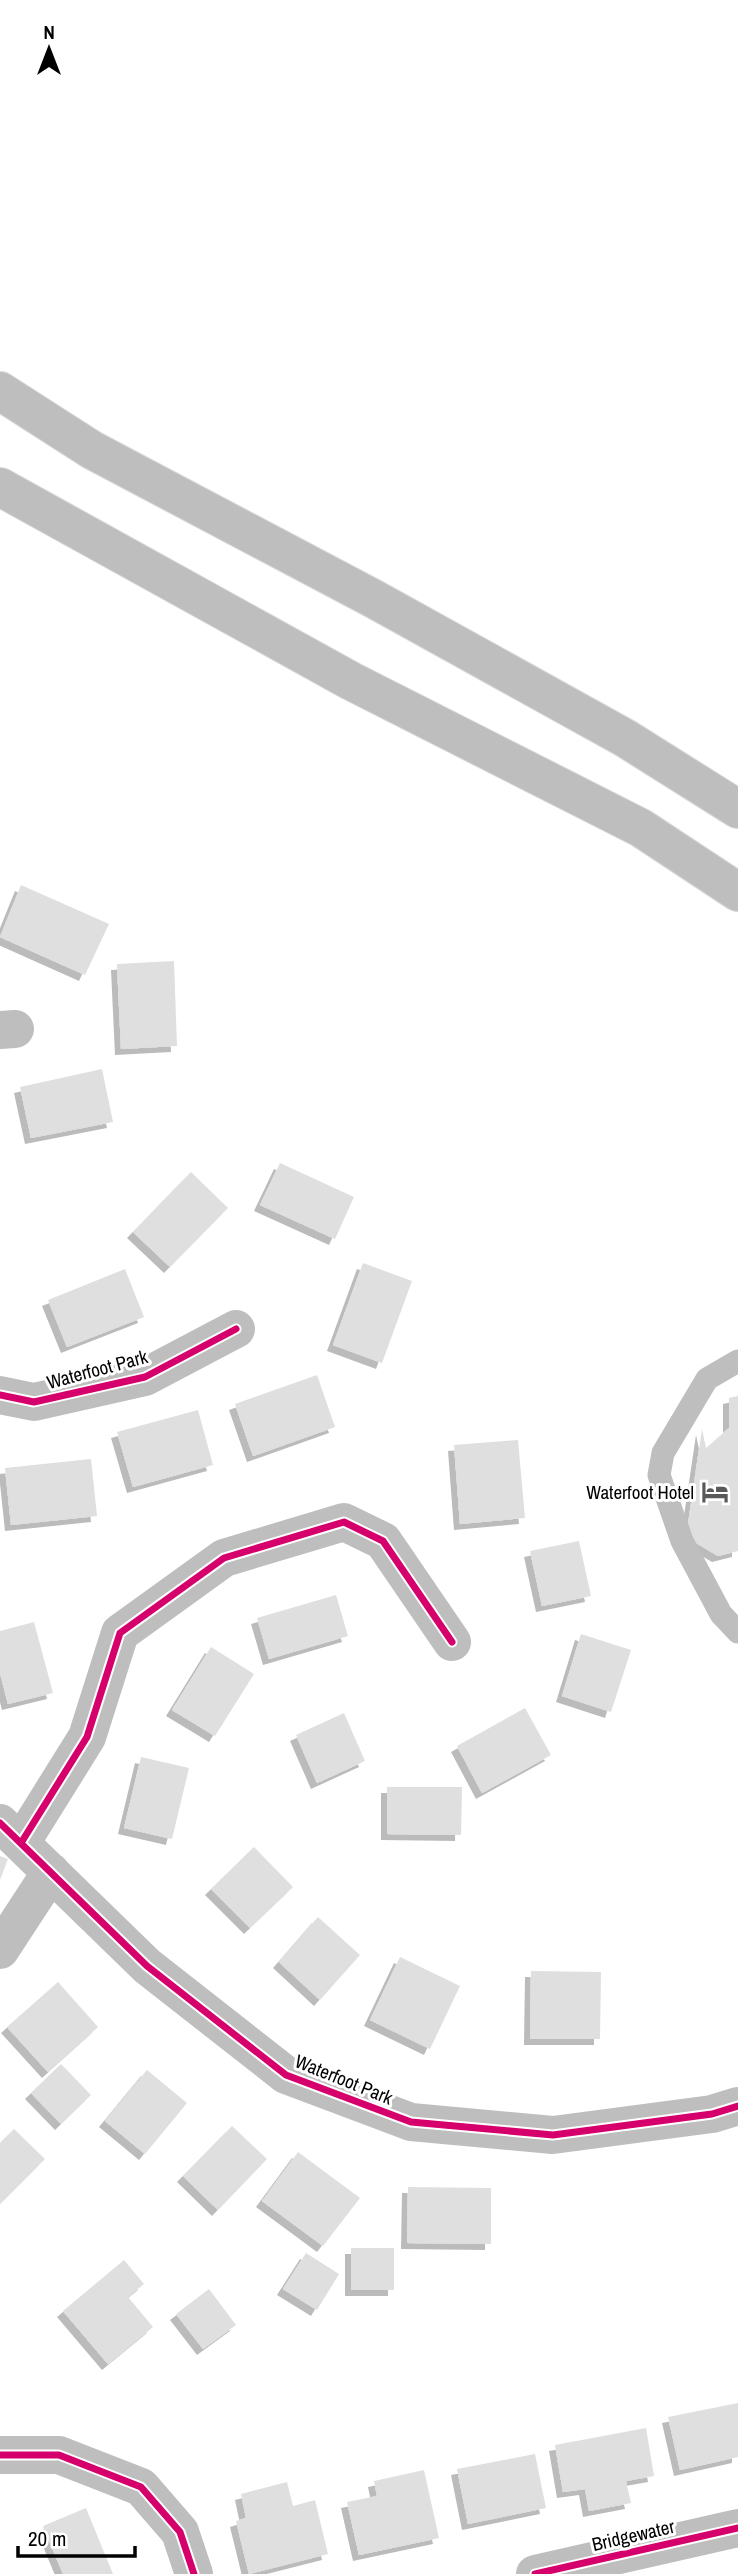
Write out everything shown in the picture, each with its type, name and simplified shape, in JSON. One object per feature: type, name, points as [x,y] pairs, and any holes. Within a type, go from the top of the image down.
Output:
[{"type":"main road","points":[[0,391],[92,450],[374,599],[601,725],[738,809]]},
{"type":"main road","points":[[0,488],[351,681],[641,828],[738,892]]},
{"type":"main road","name":"Waterfoot Park","points":[[0,1395],[34,1402],[145,1377],[236,1329]]},
{"type":"main road","name":"Waterfoot Park","points":[[452,1642],[383,1541],[344,1522],[223,1558],[120,1633],[87,1737],[11,1833],[147,1966],[286,2075],[411,2122],[552,2135],[712,2114],[738,2106]]},
{"type":"main road","points":[[0,1950],[51,1872]]},
{"type":"main road","points":[[0,2455],[59,2455],[141,2487],[180,2532],[194,2574]]},
{"type":"main road","name":"Bridgewater","points":[[535,2574],[738,2528]]},
{"type":"lane","points":[[738,1361],[707,1379],[663,1453],[659,1475],[682,1541],[721,1614],[738,1632]]},
{"type":"building","points":[[21,885],[109,924],[85,975],[0,937]]},
{"type":"building","points":[[174,961],[177,1046],[121,1049],[117,964]]},
{"type":"building","points":[[102,1069],[113,1122],[31,1138],[20,1087]]},
{"type":"building","points":[[280,1163],[354,1197],[335,1239],[260,1205]]},
{"type":"building","points":[[191,1172],[228,1208],[170,1267],[133,1232]]},
{"type":"building","points":[[363,1263],[412,1281],[382,1363],[333,1345]]},
{"type":"building","points":[[125,1269],[144,1317],[67,1347],[48,1300]]},
{"type":"building","points":[[317,1375],[335,1427],[253,1456],[235,1404]]},
{"type":"building","name":"Waterfoot Hotel","points":[[738,1396],[738,1551],[718,1556],[686,1537],[702,1429],[706,1448],[729,1428],[729,1398]]},
{"type":"building","points":[[198,1410],[213,1465],[133,1487],[117,1432]]},
{"type":"building","points":[[518,1440],[525,1518],[460,1524],[454,1445]]},
{"type":"building","points":[[91,1459],[97,1516],[11,1525],[5,1468]]},
{"type":"building","points":[[579,1541],[591,1596],[542,1606],[530,1551]]},
{"type":"building","points":[[336,1595],[348,1636],[269,1659],[257,1618]]},
{"type":"building","points":[[34,1622],[53,1693],[8,1704],[0,1673],[0,1631]]},
{"type":"building","points":[[581,1634],[631,1650],[611,1712],[562,1696]]},
{"type":"building","points":[[211,1647],[254,1674],[215,1736],[172,1710]]},
{"type":"building","points":[[525,1708],[551,1755],[482,1793],[457,1746]]},
{"type":"building","points":[[344,1713],[365,1761],[317,1783],[296,1735]]},
{"type":"building","points":[[141,1757],[189,1768],[172,1839],[124,1828]]},
{"type":"building","points":[[387,1787],[462,1787],[461,1835],[387,1834]]},
{"type":"building","points":[[254,1847],[293,1887],[250,1928],[211,1889]]},
{"type":"building","points":[[0,1856],[8,1859],[0,1880]]},
{"type":"building","points":[[318,1917],[360,1955],[320,2000],[279,1962]]},
{"type":"building","points":[[400,1957],[460,1986],[430,2049],[370,2020]]},
{"type":"building","points":[[531,1971],[601,1972],[600,2039],[530,2039]]},
{"type":"building","points":[[58,1982],[98,2027],[48,2072],[7,2027]]},
{"type":"building","points":[[61,2064],[91,2095],[61,2124],[31,2093]]},
{"type":"building","points":[[147,2070],[187,2103],[145,2154],[105,2121]]},
{"type":"building","points":[[232,2126],[267,2159],[218,2210],[183,2176]]},
{"type":"building","points":[[14,2129],[45,2159],[0,2204],[0,2143]]},
{"type":"building","points":[[298,2152],[360,2198],[323,2246],[262,2201]]},
{"type":"building","points":[[408,2187],[491,2188],[491,2244],[407,2243]]},
{"type":"building","points":[[351,2248],[394,2248],[394,2290],[351,2290]]},
{"type":"building","points":[[306,2253],[339,2274],[317,2310],[283,2289]]},
{"type":"building","points":[[124,2260],[144,2284],[128,2297],[153,2327],[108,2364],[63,2311]]},
{"type":"building","points":[[209,2289],[236,2325],[203,2349],[176,2314]]},
{"type":"building","points":[[738,2403],[738,2457],[680,2470],[668,2417]]},
{"type":"building","points":[[646,2428],[654,2476],[626,2481],[631,2503],[589,2511],[585,2489],[563,2492],[555,2445]]},
{"type":"building","points":[[535,2454],[546,2508],[468,2524],[457,2469]]},
{"type":"building","points":[[424,2470],[439,2538],[359,2555],[347,2502],[377,2496],[374,2481]]},
{"type":"building","points":[[287,2482],[293,2506],[315,2500],[328,2554],[249,2574],[236,2521],[246,2518],[241,2494]]},
{"type":"building","points":[[86,2508],[113,2574],[63,2574],[43,2526]]},
{"type":"cycle path","points":[[0,1395],[34,1402],[145,1377],[236,1329]]},
{"type":"cycle path","points":[[21,1843],[87,1737],[120,1633],[224,1558],[344,1522],[383,1541],[452,1642]]},
{"type":"cycle path","points":[[0,1823],[147,1966],[286,2075],[411,2122],[553,2135],[712,2114],[738,2106]]},
{"type":"cycle path","points":[[0,2455],[59,2455],[141,2487],[180,2532],[194,2574]]},
{"type":"cycle path","points":[[535,2574],[738,2528]]},
{"type":"place","name":"Waterfoot Hotel","points":[[715,1492]]}]
